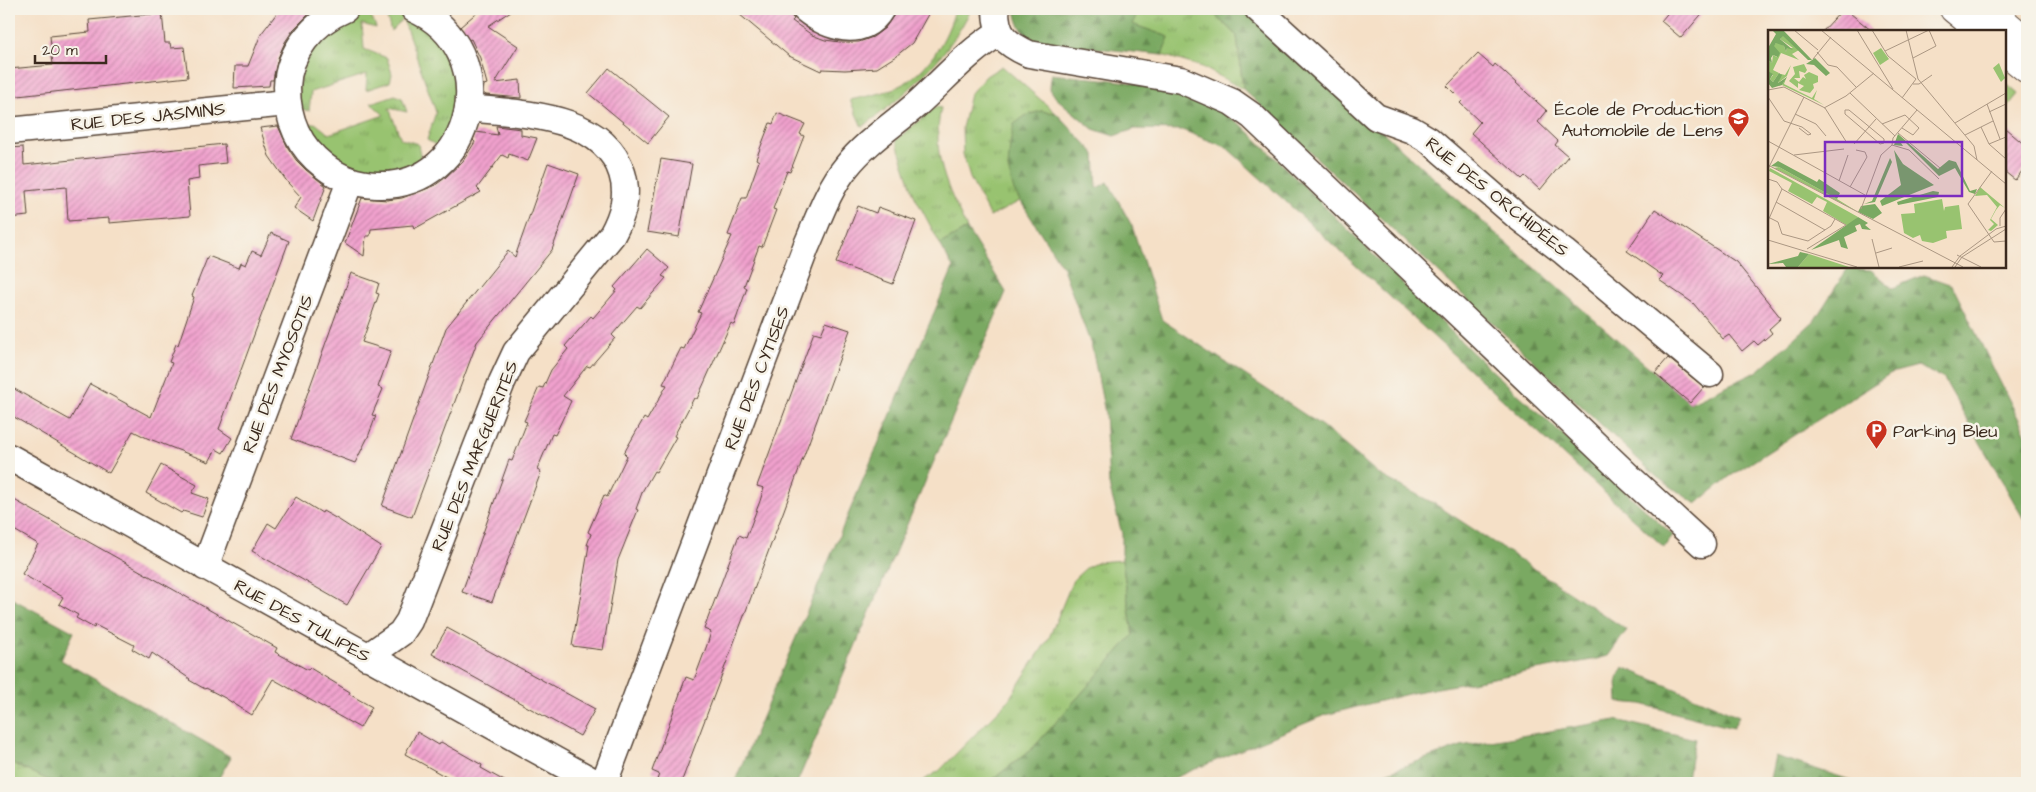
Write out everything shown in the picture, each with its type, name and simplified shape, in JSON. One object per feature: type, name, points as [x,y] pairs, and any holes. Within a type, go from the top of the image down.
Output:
[{"type":"main road","points":[[1954,9],[1980,30]]},
{"type":"main road","points":[[1988,9],[2027,42]]},
{"type":"main road","points":[[2006,52],[2027,69]]},
{"type":"street","points":[[335,11],[315,27],[292,61],[287,82],[287,103],[292,123],[305,148],[330,172],[350,181],[384,185],[410,179],[433,168],[446,156],[457,141],[465,125],[470,108],[468,70],[461,53],[451,37],[445,16],[424,13],[414,9]]},
{"type":"street","points":[[806,9],[819,20],[844,28],[856,28],[869,22],[881,9]]},
{"type":"street","name":"RUE DES ORCHIDÉES","points":[[1258,9],[1376,117],[1412,130],[1429,140],[1518,217],[1564,252],[1710,374]]},
{"type":"street","points":[[998,21],[1014,48],[1029,54],[1181,80],[1232,102],[1252,116],[1628,476],[1702,544]]},
{"type":"street","name":"RUE DES CYTISES","points":[[604,783],[806,248],[831,190],[847,166],[865,147],[916,105],[970,53],[998,21]]},
{"type":"street","name":"RUE DES JASMINS","points":[[9,131],[287,103]]},
{"type":"street","name":"RUE DES MARGUERITES","points":[[367,657],[401,634],[409,621],[502,382],[516,352],[612,235],[621,219],[625,199],[624,182],[620,167],[612,153],[598,137],[580,128],[551,119],[470,108]]},
{"type":"street","name":"RUE DES MYOSOTIS","points":[[205,567],[350,181]]},
{"type":"street","name":"RUE DES TULIPES","points":[[9,457],[596,783]]},
{"type":"green space","points":[[817,9],[870,9],[856,18]]},
{"type":"green space","points":[[955,9],[971,9],[938,60],[909,89],[862,127],[850,100],[893,89],[919,73],[942,43]]},
{"type":"green space","points":[[1015,9],[1140,9],[1132,24],[1169,37],[1162,55],[1038,42],[1028,36],[1022,29]]},
{"type":"green space","points":[[1140,9],[1209,9],[1237,36],[1243,89],[1202,67],[1162,55],[1169,37],[1131,24]]},
{"type":"green space","points":[[1209,9],[1246,9],[1513,249],[1690,403],[1758,371],[1814,321],[1848,268],[1871,270],[1893,288],[1924,275],[1952,285],[2027,436],[2027,525],[1944,379],[1918,366],[1891,373],[1729,477],[1696,504],[1657,477],[1243,89],[1237,36]]},
{"type":"green space","points":[[385,11],[406,15],[446,42],[463,92],[441,148],[427,140],[436,112],[403,19],[391,31]]},
{"type":"green space","points":[[356,14],[364,14],[372,18],[376,28],[362,24],[364,49],[387,58],[392,74],[390,82],[366,90],[367,74],[311,92],[309,111],[298,108],[299,88],[303,70],[311,52],[326,33]]},
{"type":"green space","points":[[1002,66],[1056,113],[1041,111],[1025,116],[1018,197],[1020,201],[990,217],[970,178],[963,154],[962,128],[970,94],[986,76]]},
{"type":"green space","points":[[1051,74],[1132,83],[1173,90],[1210,104],[1243,126],[1473,353],[1673,535],[1664,547],[1226,147],[1182,130],[1135,129],[1114,136],[1093,129],[1056,98],[1050,89]]},
{"type":"green space","points":[[2006,84],[2018,94],[2006,109]]},
{"type":"green space","points":[[395,95],[402,98],[407,112],[389,108],[401,139],[418,144],[421,159],[413,169],[367,175],[320,154],[305,126],[315,123],[329,134],[384,115],[371,103]]},
{"type":"green space","points":[[937,106],[941,108],[938,142],[943,171],[947,185],[967,229],[940,244],[914,195],[896,140]]},
{"type":"green space","points":[[1041,111],[1056,113],[1095,154],[1097,188],[1108,182],[1132,226],[1162,320],[1322,426],[1380,475],[1435,504],[1627,630],[1608,656],[1416,692],[1325,715],[1162,783],[988,783],[1033,748],[1133,635],[1122,560],[1122,534],[1109,485],[1105,413],[1092,348],[1063,268],[1014,191],[1008,168],[1014,124],[1025,116]]},
{"type":"green space","points":[[967,229],[1006,292],[797,783],[734,783],[953,268],[940,244]]},
{"type":"green space","points":[[1122,560],[1133,635],[1033,748],[988,783],[919,783],[939,771],[1007,702],[1049,638],[1073,580],[1086,568],[1098,562]]},
{"type":"green space","points":[[9,597],[74,632],[61,660],[231,757],[216,783],[55,783],[9,762]]},
{"type":"green space","points":[[1623,667],[1739,716],[1733,728],[1641,704],[1618,702],[1617,679]]},
{"type":"green space","points":[[1616,720],[1695,739],[1686,783],[1357,783],[1461,746]]},
{"type":"green space","points":[[1775,756],[1847,779],[1857,783],[1769,783]]},
{"type":"green space","points":[[9,762],[55,783],[9,783]]},
{"type":"building","points":[[280,9],[314,9],[293,30],[285,42],[278,58],[273,80],[270,80],[269,86],[234,88],[235,66],[248,66],[261,34]]},
{"type":"building","points":[[481,9],[514,9],[488,26],[518,46],[495,83],[520,80],[521,98],[486,95],[483,93],[484,85],[487,84],[480,58],[471,39],[469,40],[460,27]]},
{"type":"building","points":[[733,9],[784,9],[794,19],[792,21],[812,35],[825,40],[859,42],[873,37],[885,28],[898,9],[931,9],[912,43],[877,68],[822,69],[821,71],[789,56]]},
{"type":"building","points":[[1671,9],[1706,9],[1681,38],[1661,21]]},
{"type":"building","points":[[1845,9],[1871,30],[1824,30]]},
{"type":"building","points":[[162,13],[165,43],[170,43],[171,48],[184,47],[188,77],[9,97],[9,69],[53,65],[50,36],[90,32],[89,20]]},
{"type":"building","points":[[1478,54],[1493,67],[1495,64],[1547,111],[1538,122],[1558,141],[1555,145],[1568,156],[1540,190],[1525,176],[1522,179],[1471,133],[1480,122],[1460,103],[1462,101],[1447,86]]},
{"type":"building","points":[[609,68],[669,117],[648,143],[588,93]]},
{"type":"building","points":[[777,113],[805,124],[800,134],[804,136],[790,172],[787,171],[773,209],[776,210],[762,247],[759,246],[744,286],[747,288],[734,325],[731,323],[697,399],[694,398],[674,436],[676,437],[656,472],[654,471],[643,490],[636,509],[638,510],[618,560],[603,650],[572,646],[589,545],[587,545],[591,534],[588,532],[604,495],[607,497],[627,456],[624,453],[644,418],[647,420],[667,385],[663,384],[681,348],[684,349],[701,313],[698,312],[732,236],[728,235],[742,198],[746,198],[759,161],[756,159],[770,123],[773,124]]},
{"type":"building","points":[[278,126],[296,160],[326,186],[313,221],[294,208],[301,197],[288,183],[269,156],[260,128]]},
{"type":"building","points":[[496,126],[521,129],[521,135],[537,138],[528,161],[509,154],[508,158],[502,155],[477,188],[481,192],[414,229],[413,225],[371,229],[370,236],[366,236],[364,256],[345,243],[362,198],[387,200],[402,198],[434,186],[463,161],[475,142],[473,140],[476,132],[498,135]]},
{"type":"building","points":[[2006,129],[2027,147],[2027,165],[2015,180],[2006,173]]},
{"type":"building","points":[[224,144],[226,163],[198,166],[199,179],[187,181],[190,216],[109,223],[109,218],[68,221],[66,187],[26,191],[28,216],[9,218],[9,148],[23,147],[24,165]]},
{"type":"building","points":[[661,159],[692,164],[679,237],[647,232]]},
{"type":"building","points":[[548,163],[579,174],[552,250],[477,342],[412,517],[382,506],[446,328],[508,251],[515,257]]},
{"type":"building","points":[[858,206],[876,213],[878,207],[916,221],[893,284],[836,263]]},
{"type":"building","points":[[1655,209],[1736,262],[1781,318],[1769,329],[1772,333],[1758,345],[1754,341],[1742,351],[1729,335],[1723,339],[1693,303],[1659,280],[1663,276],[1627,251]]},
{"type":"building","points":[[271,233],[289,241],[219,429],[232,438],[223,453],[216,449],[209,462],[133,431],[109,473],[9,414],[9,386],[70,420],[90,384],[151,417],[172,363],[169,362],[176,344],[178,345],[194,297],[192,296],[208,256],[239,268],[241,263],[246,265],[252,251],[261,255]]},
{"type":"building","points":[[647,249],[669,268],[662,276],[666,278],[640,308],[637,306],[612,335],[615,338],[590,367],[587,366],[563,396],[571,401],[555,435],[552,434],[537,470],[541,472],[492,602],[462,592],[509,460],[512,461],[527,422],[524,421],[539,387],[543,388],[551,370],[568,349],[565,346],[617,290],[614,287]]},
{"type":"building","points":[[351,273],[379,283],[376,293],[379,294],[362,342],[391,351],[378,387],[383,389],[372,415],[376,416],[355,463],[291,439]]},
{"type":"building","points":[[826,322],[850,330],[784,510],[681,783],[656,783],[659,774],[652,771],[686,677],[694,680],[711,632],[704,629],[739,535],[746,538],[760,501],[764,488],[757,486],[814,332],[821,334]]},
{"type":"building","points":[[1668,358],[1704,387],[1690,403],[1655,373]]},
{"type":"building","points":[[161,465],[197,485],[192,493],[209,499],[202,517],[183,511],[181,513],[146,493]]},
{"type":"building","points":[[9,497],[277,648],[275,652],[308,670],[310,668],[350,692],[349,694],[372,707],[360,728],[273,679],[252,715],[225,698],[189,680],[152,653],[149,659],[132,649],[134,645],[95,625],[94,628],[76,618],[78,615],[59,604],[63,597],[22,574],[38,544],[9,527]]},
{"type":"building","points":[[296,497],[322,513],[323,511],[339,520],[381,547],[347,605],[252,551],[268,523],[276,528]]},
{"type":"building","points":[[447,628],[595,709],[580,736],[432,654]]},
{"type":"building","points":[[417,732],[439,745],[441,742],[461,753],[482,765],[481,768],[508,783],[457,783],[405,754]]},
{"type":"place","name":"École de Production Automobile de Lens","points":[[1739,138]]},
{"type":"place","name":"Parking Bleu","points":[[1877,450]]}]
